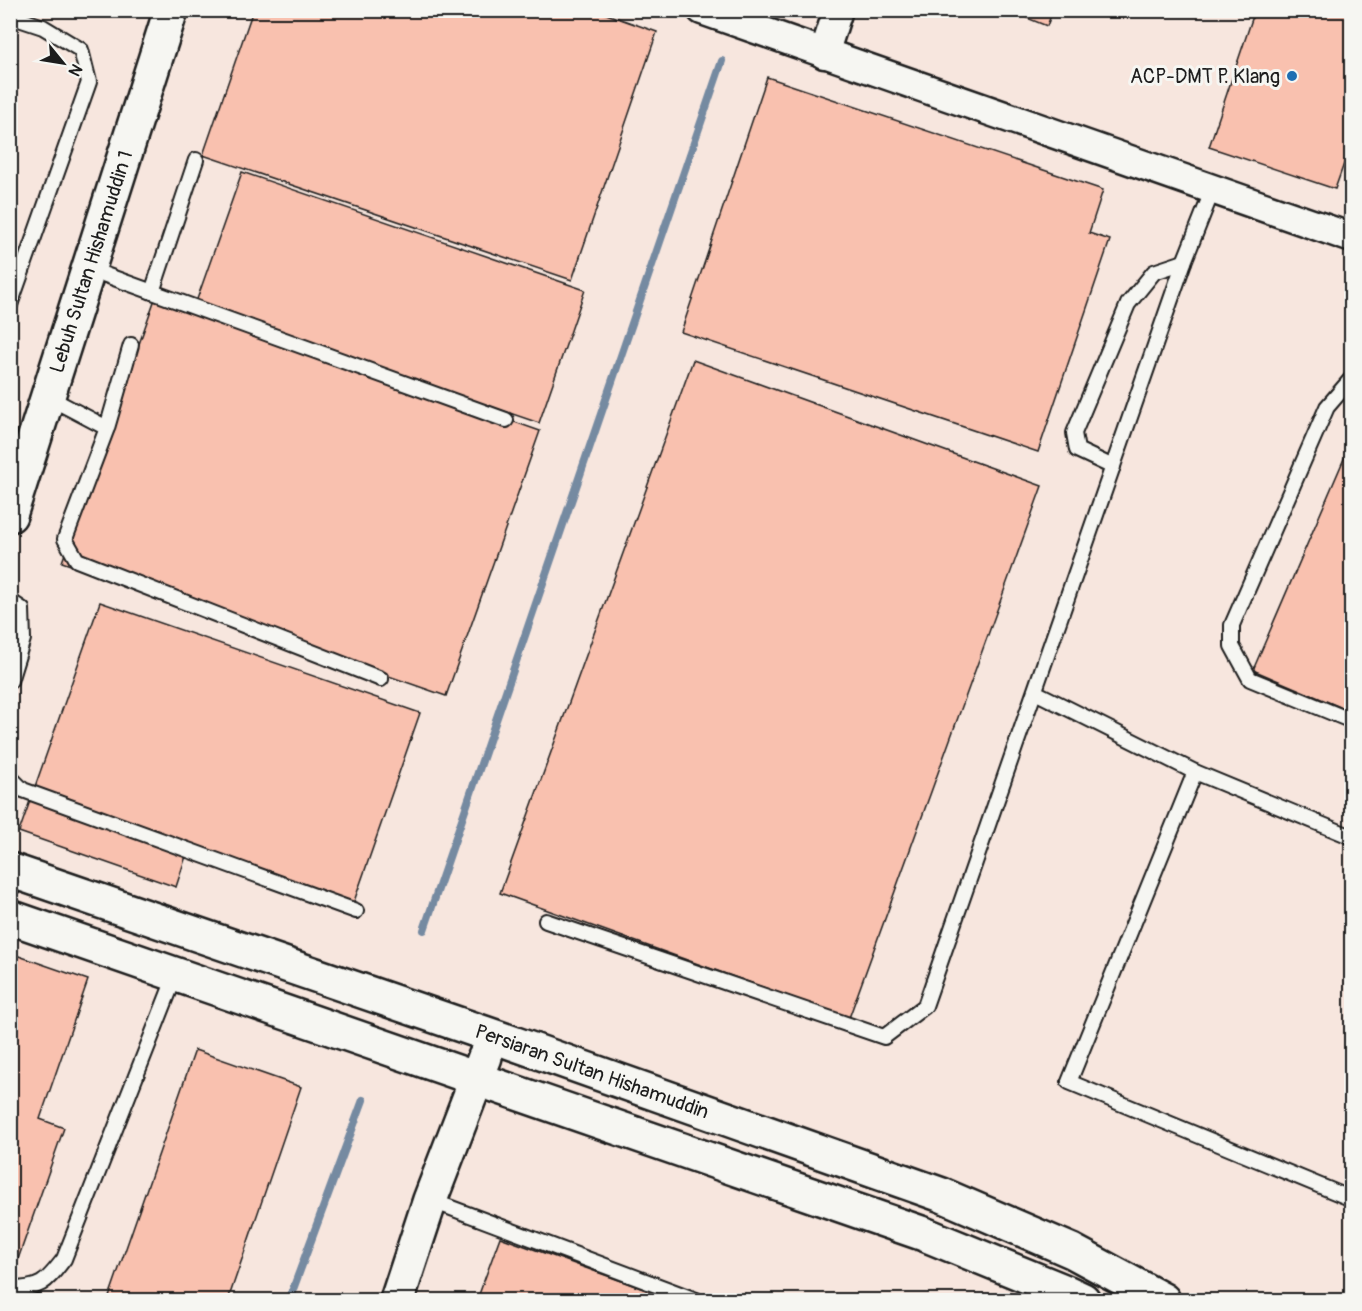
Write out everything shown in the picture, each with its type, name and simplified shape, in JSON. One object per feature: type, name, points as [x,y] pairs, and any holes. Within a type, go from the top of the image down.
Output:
[{"type":"street","name":"Lebuh Sultan Hishamuddin 1","points":[[10,515],[171,10]]},
{"type":"street","points":[[702,10],[1351,236]]},
{"type":"street","points":[[824,54],[838,10]]},
{"type":"street","name":"Persiaran Sultan Hishamuddin","points":[[10,870],[494,1036],[942,1195],[1072,1251],[1163,1300]]},
{"type":"street","points":[[10,917],[477,1077],[924,1234],[1083,1300]]},
{"type":"street","points":[[397,1300],[430,1200],[494,1036]]},
{"type":"lane","points":[[10,16],[43,27],[81,50],[89,82],[10,305]]},
{"type":"lane","points":[[152,292],[196,160]]},
{"type":"lane","points":[[546,921],[884,1037],[925,1006],[1184,262],[1213,189]]},
{"type":"lane","points":[[1113,467],[1077,450],[1074,433],[1128,304],[1154,272],[1184,262]]},
{"type":"lane","points":[[88,269],[506,420]]},
{"type":"lane","points":[[131,345],[107,428],[65,539],[77,560],[381,679]]},
{"type":"lane","points":[[1352,378],[1327,408],[1232,625],[1232,646],[1250,679],[1352,721]]},
{"type":"lane","points":[[48,397],[107,428]]},
{"type":"lane","points":[[10,601],[22,609],[23,639],[10,681]]},
{"type":"lane","points":[[1035,692],[1195,772],[1352,837]]},
{"type":"lane","points":[[1195,772],[1070,1082],[1352,1199]]},
{"type":"lane","points":[[10,777],[23,790],[356,911]]},
{"type":"lane","points":[[10,1289],[26,1289],[46,1282],[64,1259],[176,974]]},
{"type":"lane","points":[[430,1200],[696,1300]]},
{"type":"shaded area","points":[[11,11],[1351,11],[1351,1300],[11,1300]]},
{"type":"building","points":[[253,10],[595,10],[657,32],[572,280],[203,155]]},
{"type":"building","points":[[1007,10],[1053,10],[1047,26]]},
{"type":"building","name":"ACP-DMT P. Klang","points":[[1255,10],[1352,10],[1352,141],[1335,189],[1209,147]]},
{"type":"building","points":[[767,77],[1103,190],[1089,233],[1110,240],[1038,452],[681,332]]},
{"type":"building","points":[[242,172],[585,290],[539,423],[195,305]]},
{"type":"building","points":[[156,296],[540,431],[446,696],[62,562]]},
{"type":"building","points":[[693,360],[1042,486],[849,1018],[500,893]]},
{"type":"building","points":[[1352,440],[1352,712],[1253,670]]},
{"type":"building","points":[[100,602],[420,713],[351,910],[187,853],[176,887],[19,832]]},
{"type":"building","points":[[10,953],[88,980],[40,1119],[64,1128],[17,1262],[10,1260]]},
{"type":"building","points":[[195,1050],[301,1087],[228,1300],[108,1300]]},
{"type":"building","points":[[500,1237],[674,1300],[477,1300]]},
{"type":"waterway","points":[[424,930],[722,61]]},
{"type":"waterway","points":[[289,1300],[363,1100]]},
{"type":"place","name":"ACP-DMT P. Klang","points":[[1292,76]]}]
